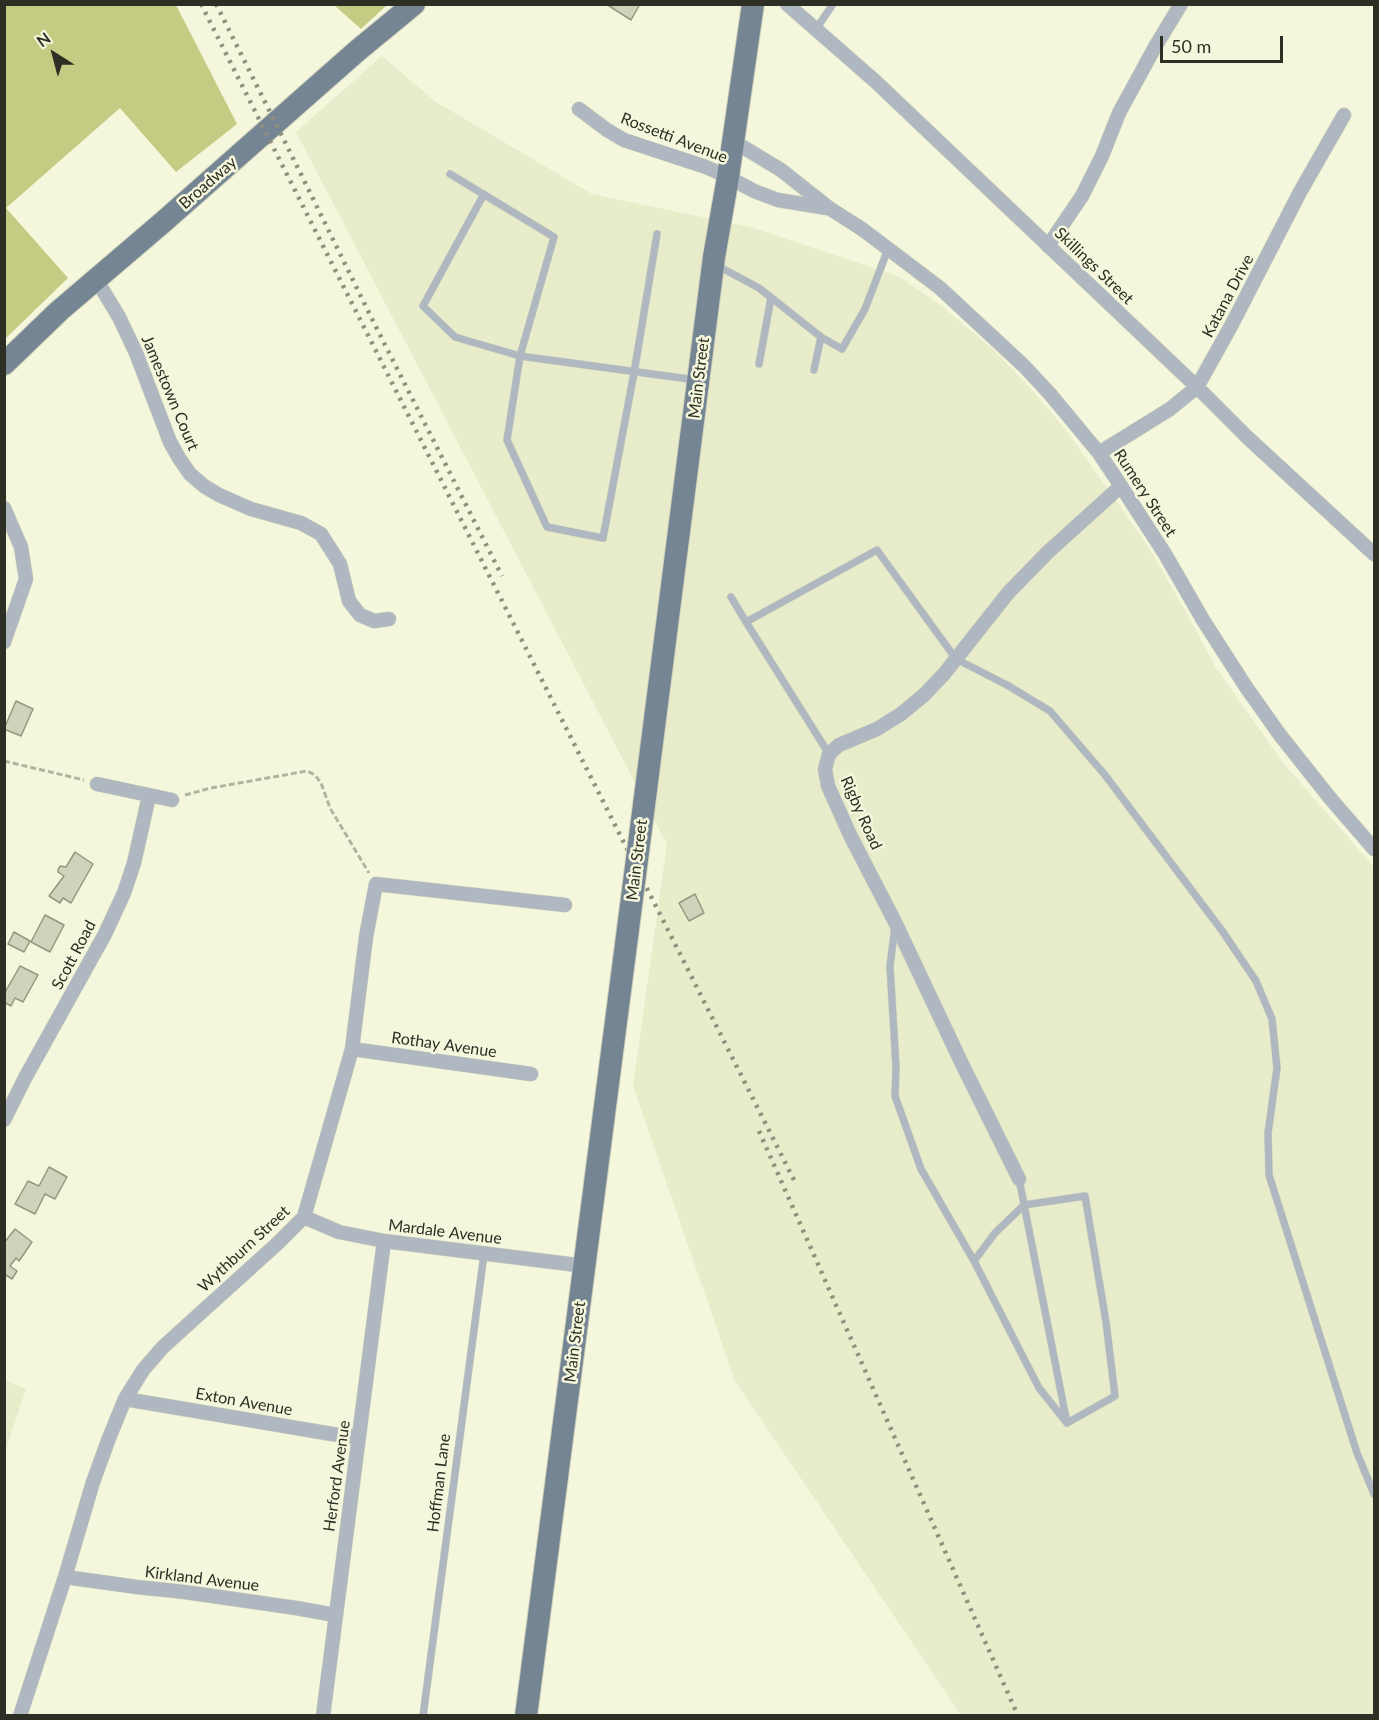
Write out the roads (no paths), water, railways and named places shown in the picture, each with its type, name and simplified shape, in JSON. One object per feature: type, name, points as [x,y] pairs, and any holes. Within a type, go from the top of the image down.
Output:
[{"type":"main road","name":"Broadway","points":[[10,354],[414,4]]},
{"type":"main road","name":"Main Street","points":[[526,1716],[713,264],[753,4]]},
{"type":"street","name":"Skillings Street","points":[[787,4],[875,81],[1247,437],[1374,553]]},
{"type":"street","points":[[1048,246],[1082,196],[1102,156],[1119,113],[1181,4]]},
{"type":"street","name":"Rossetti Avenue","points":[[579,109],[624,140],[706,167],[728,177]]},
{"type":"street","name":"Katana Drive","points":[[1099,453],[1170,409],[1197,387],[1300,192],[1344,115]]},
{"type":"street","name":"Rumery Street","points":[[733,141],[781,170],[939,288],[1024,366],[1050,394],[1099,453],[1165,554],[1203,621],[1280,735],[1374,849]]},
{"type":"street","name":"Rumery Street","points":[[728,177],[754,191],[778,200],[829,208]]},
{"type":"street","name":"Jamestown Court","points":[[96,279],[136,353],[170,442],[190,474],[219,495],[251,509],[301,523],[321,534],[340,564],[349,601],[360,615],[374,621],[389,619]]},
{"type":"street","points":[[829,754],[839,744],[877,729],[901,714],[924,695],[956,659],[1008,593],[1048,552],[1121,486]]},
{"type":"street","points":[[4,508],[21,548],[26,579],[4,642]]},
{"type":"street","name":"Rigby Road","points":[[829,754],[825,769],[828,786],[1019,1179]]},
{"type":"street","points":[[97,784],[172,800]]},
{"type":"street","name":"Scott Road","points":[[4,1120],[105,934],[124,893],[134,863],[149,796]]},
{"type":"street","name":"Wythburn Street","points":[[20,1716],[93,1482],[125,1399],[143,1370],[162,1347],[304,1217],[352,1049],[366,937],[376,884],[565,905]]},
{"type":"street","name":"Rothay Avenue","points":[[352,1049],[531,1074]]},
{"type":"street","name":"Mardale Avenue","points":[[304,1217],[339,1232],[384,1241],[585,1266]]},
{"type":"street","name":"Herford Avenue","points":[[323,1716],[384,1241]]},
{"type":"street","name":"Exton Avenue","points":[[125,1399],[358,1437]]},
{"type":"street","name":"Kirkland Avenue","points":[[65,1577],[185,1592],[335,1615]]},
{"type":"lane","points":[[816,29],[833,4]]},
{"type":"lane","points":[[450,174],[554,237],[520,356],[507,440],[547,527],[603,538],[657,234]]},
{"type":"lane","points":[[484,194],[423,306],[455,338],[520,356],[698,381]]},
{"type":"lane","points":[[713,264],[759,288],[821,337],[842,349],[865,309],[888,249]]},
{"type":"lane","points":[[759,364],[771,298]]},
{"type":"lane","points":[[814,370],[821,337]]},
{"type":"lane","points":[[746,622],[877,550],[956,659],[1007,685],[1050,711],[1112,784],[1223,932],[1256,981],[1272,1019],[1277,1068],[1268,1133],[1269,1175],[1354,1443],[1374,1494]]},
{"type":"lane","points":[[731,597],[829,754]]},
{"type":"lane","points":[[895,922],[890,966],[896,1067],[895,1096],[921,1169],[974,1261],[1039,1388],[1067,1423]]},
{"type":"lane","points":[[1019,1179],[1067,1423]]},
{"type":"lane","points":[[974,1261],[994,1233],[1024,1205],[1085,1196],[1106,1322],[1115,1396],[1067,1423]]},
{"type":"lane","name":"Hoffman Lane","points":[[423,1716],[484,1254]]},
{"type":"railway","points":[[201,4],[794,1180]]},
{"type":"railway","points":[[216,4],[502,576]]},
{"type":"railway","points":[[759,1131],[1018,1716]]}]
